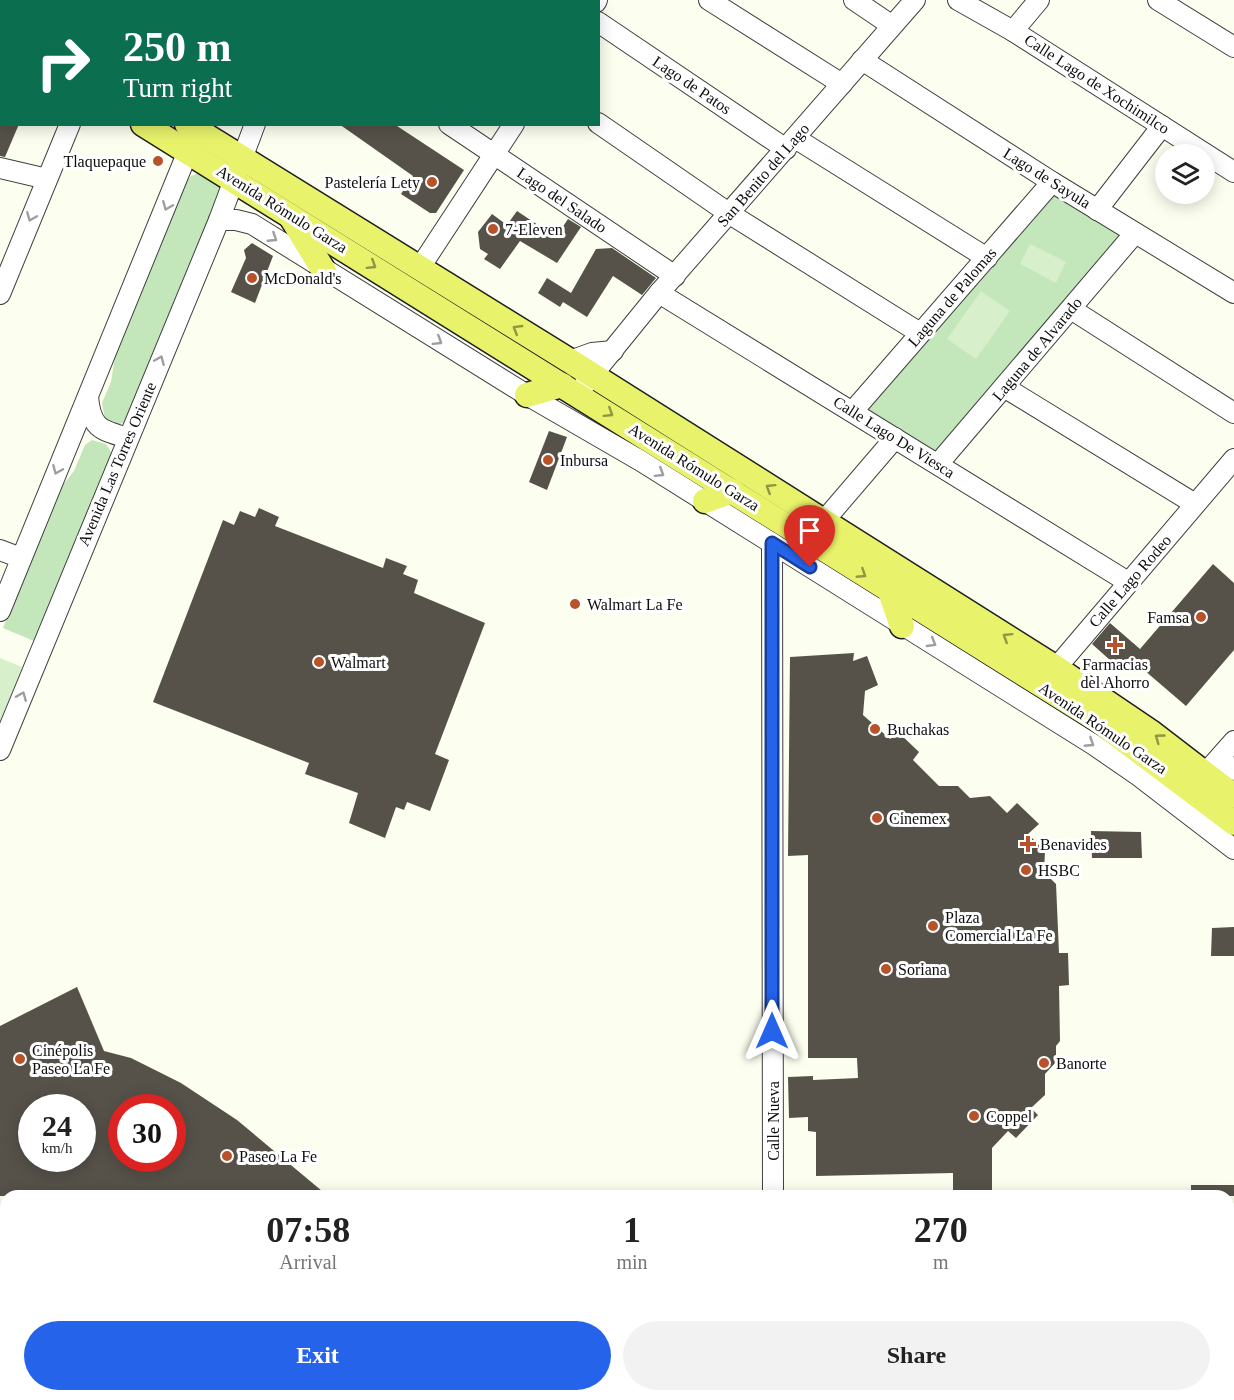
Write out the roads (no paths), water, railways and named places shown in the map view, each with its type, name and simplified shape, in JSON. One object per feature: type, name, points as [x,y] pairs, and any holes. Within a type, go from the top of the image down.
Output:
[{"type":"main road","name":"Avenida Rómulo Garza","points":[[154,126],[192,133],[238,168],[288,213],[577,385],[823,522],[1048,689]]},
{"type":"main road","name":"Avenida Rómulo Garza","points":[[238,168],[419,269],[570,361],[577,385],[732,491],[890,592],[1218,794]]},
{"type":"main road","points":[[288,213],[324,271]]},
{"type":"main road","points":[[527,395],[577,385]]},
{"type":"main road","points":[[705,501],[732,491]]},
{"type":"main road","points":[[890,592],[902,626]]},
{"type":"street","points":[[709,0],[842,84]]},
{"type":"street","points":[[854,0],[891,25]]},
{"type":"street","name":"San Benito del Lago","points":[[577,385],[613,351],[659,293],[915,0]]},
{"type":"street","name":"Calle Lago de Xochimilco","points":[[958,0],[1013,31],[1234,172]]},
{"type":"street","points":[[1013,31],[1039,0]]},
{"type":"street","points":[[1167,2],[1234,47]]},
{"type":"street","name":"Lago de Patos","points":[[600,23],[790,143],[987,258]]},
{"type":"street","name":"Lago de Sayula","points":[[862,60],[1052,182],[1234,293]]},
{"type":"street","points":[[600,124],[730,214],[921,333]]},
{"type":"street","points":[[1,291],[69,126]]},
{"type":"street","name":"Avenida Las Torres Oriente","points":[[0,750],[219,220],[254,126]]},
{"type":"street","name":"Lago del Salado","points":[[452,126],[675,276]]},
{"type":"street","points":[[419,269],[513,126]]},
{"type":"street","points":[[1097,210],[1162,126]]},
{"type":"street","points":[[0,611],[88,397],[192,133]]},
{"type":"street","points":[[0,168],[47,179]]},
{"type":"street","name":"Laguna de Palomas","points":[[853,411],[1052,182]]},
{"type":"street","points":[[219,220],[236,220],[252,224],[324,271],[705,501],[902,626],[995,681],[1048,689],[1112,757],[1218,794]]},
{"type":"street","name":"Laguna de Alvarado","points":[[938,464],[1135,233]]},
{"type":"street","name":"Calle Lago De Viesca","points":[[659,293],[1128,582]]},
{"type":"street","points":[[1071,309],[1234,413]]},
{"type":"street","points":[[570,361],[592,353],[613,351]]},
{"type":"street","points":[[1004,387],[1195,504]]},
{"type":"street","points":[[88,397],[91,417],[98,428],[126,442]]},
{"type":"street","points":[[68,445],[79,436],[90,434],[126,442]]},
{"type":"street","points":[[823,522],[895,438]]},
{"type":"street","name":"Calle Lago Rodeo","points":[[1048,689],[1128,582],[1234,459]]},
{"type":"street","name":"Calle Nueva","points":[[772,543],[773,1190]]},
{"type":"street","points":[[0,550],[21,558]]},
{"type":"street","points":[[1234,741],[1218,794],[1234,849]]},
{"type":"place","name":"Tlaquepaque","points":[[158,161]]},
{"type":"place","name":"Pastelería Lety","points":[[432,182]]},
{"type":"place","name":"7-Eleven","points":[[493,229]]},
{"type":"place","name":"McDonald's","points":[[252,278]]},
{"type":"place","name":"Inbursa","points":[[548,460]]},
{"type":"place","name":"Walmart La Fe","points":[[575,604]]},
{"type":"place","name":"Famsa","points":[[1201,617]]},
{"type":"place","name":"Farmacias del Ahorro","points":[[1115,645]]},
{"type":"place","name":"Walmart","points":[[319,662]]},
{"type":"place","name":"Buchakas","points":[[875,729]]},
{"type":"place","name":"Cinemex","points":[[877,818]]},
{"type":"place","name":"Benavides","points":[[1028,844]]},
{"type":"place","name":"HSBC","points":[[1026,870]]},
{"type":"place","name":"Plaza Comercial La Fe","points":[[933,926]]},
{"type":"place","name":"Soriana","points":[[886,969]]},
{"type":"place","name":"Cinépolis Paseo La Fe","points":[[20,1059]]},
{"type":"place","name":"Banorte","points":[[1044,1063]]},
{"type":"place","name":"Coppel","points":[[974,1116]]},
{"type":"place","name":"Paseo La Fe","points":[[227,1156]]}]
